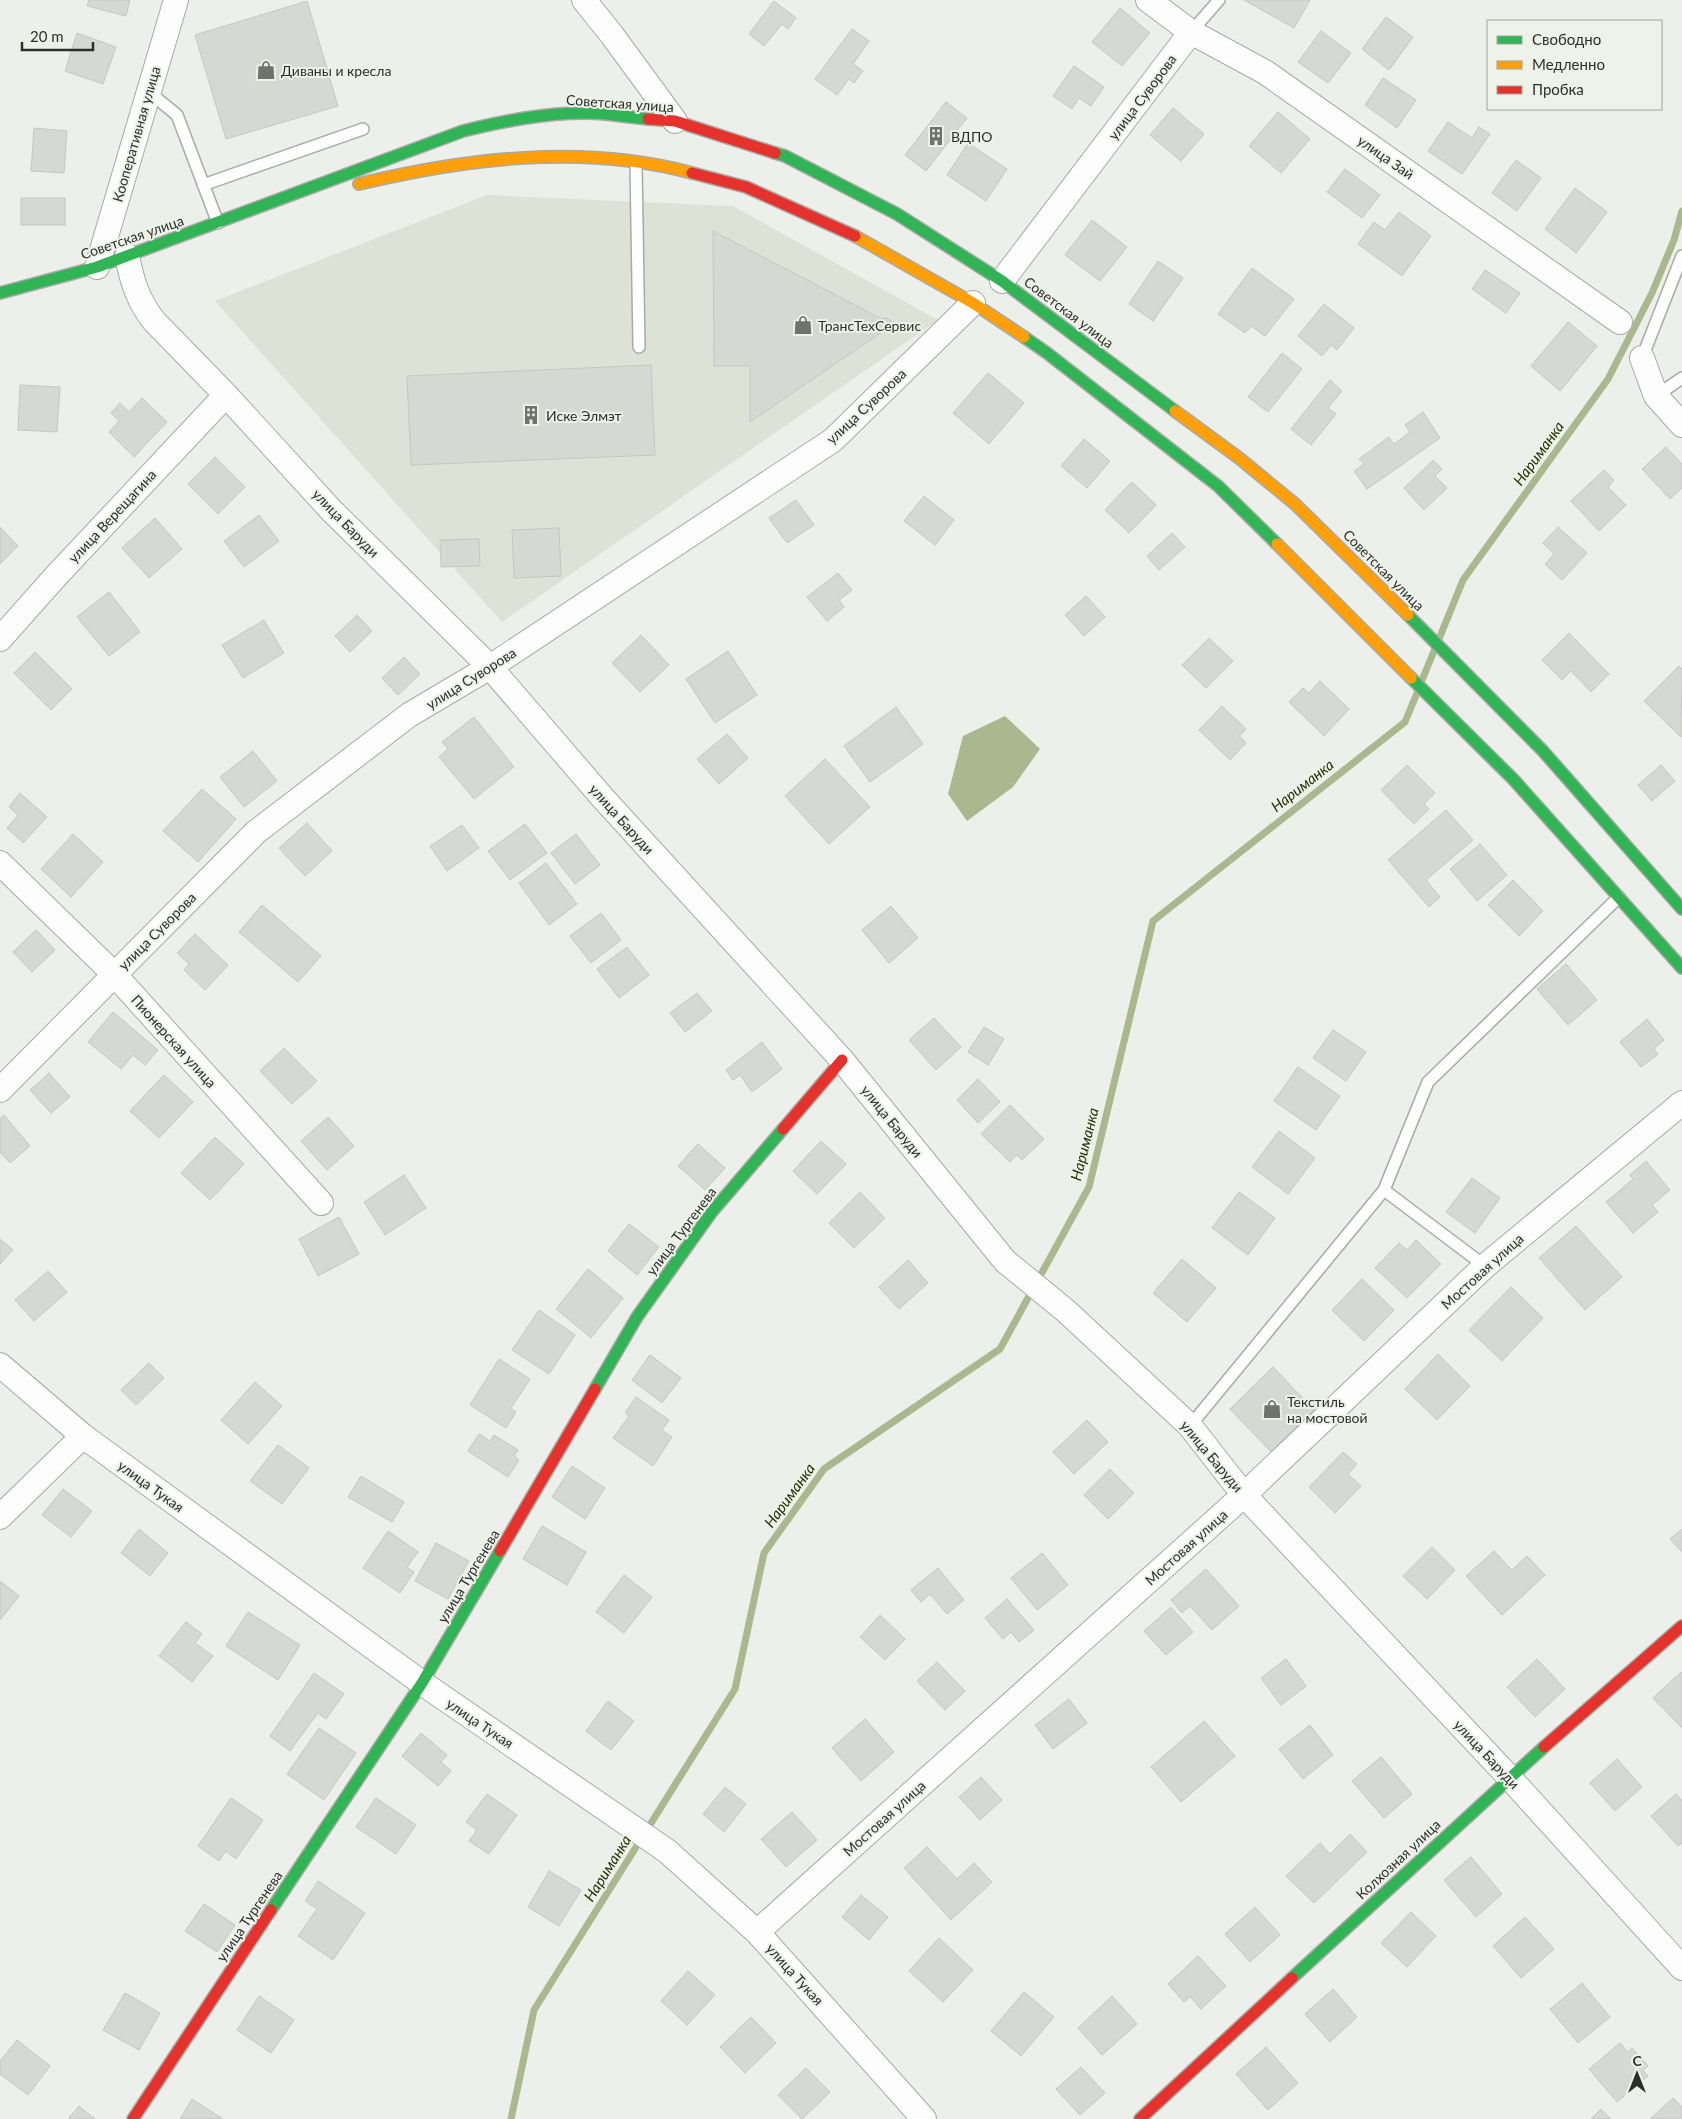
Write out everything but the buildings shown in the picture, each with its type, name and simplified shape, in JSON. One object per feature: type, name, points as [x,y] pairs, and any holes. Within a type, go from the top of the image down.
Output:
[{"type":"main road","name":"Советская улица","points":[[0,293],[97,267],[464,131],[507,120],[540,115],[587,113],[675,121],[785,156],[897,214],[1002,282],[1239,458],[1294,504],[1340,547],[1543,752],[1682,909]]},
{"type":"main road","name":"Советская улица","points":[[272,203],[402,174],[488,160],[563,157],[636,163],[678,169],[746,187],[854,236],[973,303],[1047,353],[1218,486],[1514,780],[1682,968]]},
{"type":"main road","name":"улица Тургенева","points":[[132,2119],[422,1683],[637,1317],[711,1213],[842,1060]]},
{"type":"main road","name":"Колхозная улица","points":[[1140,2119],[1509,1777],[1682,1626]]},
{"type":"street","name":"Кооперативная улица","points":[[97,267],[176,0]]},
{"type":"street","points":[[584,0],[675,121]]},
{"type":"street","name":"улица Зай","points":[[1148,0],[1191,32],[1265,72],[1620,322]]},
{"type":"street","name":"улица Суворова","points":[[1002,282],[1191,32]]},
{"type":"street","name":"улица Баруди","points":[[127,256],[134,288],[144,308],[331,510],[490,667],[602,797],[842,1060],[1005,1261],[1066,1311],[1190,1426],[1244,1495],[1509,1777],[1682,1968]]},
{"type":"street","name":"улица Суворова","points":[[0,1090],[256,832],[410,715],[490,667],[833,440],[973,303]]},
{"type":"street","points":[[1642,358],[1656,396],[1682,425]]},
{"type":"street","name":"улица Верещагина","points":[[0,639],[56,576],[226,395]]},
{"type":"street","name":"Пионерская улица","points":[[0,863],[114,974],[320,1203]]},
{"type":"street","name":"Мостовая улица","points":[[757,1932],[1244,1495],[1485,1266],[1682,1103]]},
{"type":"street","name":"улица Тукая","points":[[0,1365],[83,1436],[422,1683],[666,1851],[757,1932],[924,2119]]},
{"type":"street","points":[[0,1517],[83,1436]]},
{"type":"lane","points":[[1191,32],[1219,0]]},
{"type":"lane","points":[[148,92],[177,115],[218,223]]},
{"type":"lane","points":[[203,185],[363,130]]},
{"type":"lane","points":[[636,163],[639,347]]},
{"type":"lane","points":[[1642,358],[1682,256]]},
{"type":"lane","points":[[1656,396],[1682,378]]},
{"type":"lane","points":[[1190,1426],[1384,1190],[1428,1082],[1620,897]]},
{"type":"lane","points":[[1384,1190],[1485,1266]]},
{"type":"shaded area","points":[[487,195],[733,206],[938,320],[502,622],[215,301]]},
{"type":"shaded area","points":[[1005,716],[1040,749],[1013,787],[967,821],[948,794],[963,736]]},
{"type":"waterway","name":"Нариманка","points":[[1439,639],[1463,580],[1608,379],[1652,293],[1674,240],[1682,211]]},
{"type":"waterway","name":"Нариманка","points":[[1422,680],[1434,651]]},
{"type":"waterway","name":"Нариманка","points":[[511,2119],[534,2010],[735,1689],[764,1553],[824,1469],[1000,1349],[1089,1187],[1153,921],[1405,722],[1417,693]]},
{"type":"traffic: fast","points":[[0,293],[97,267],[463,131],[524,118],[554,114],[586,113],[648,119]]},
{"type":"traffic: fast","points":[[775,153],[785,156],[897,214],[1002,281],[1175,411]]},
{"type":"traffic: fast","points":[[1024,337],[1218,486],[1277,544]]},
{"type":"traffic: fast","points":[[1408,615],[1543,751],[1682,909]]},
{"type":"traffic: fast","points":[[1411,678],[1514,780],[1682,968]]},
{"type":"traffic: fast","points":[[595,1389],[637,1317],[711,1213],[783,1129]]},
{"type":"traffic: fast","points":[[271,1910],[422,1683],[500,1551]]},
{"type":"traffic: fast","points":[[1292,1978],[1544,1747]]},
{"type":"traffic: slow","points":[[359,184],[441,167],[525,158],[609,159],[651,164],[692,173]]},
{"type":"traffic: slow","points":[[855,236],[973,303],[1024,337]]},
{"type":"traffic: slow","points":[[1175,411],[1239,458],[1295,504],[1408,615]]},
{"type":"traffic: slow","points":[[1277,544],[1411,678]]},
{"type":"traffic: jam","points":[[648,119],[675,121],[775,153]]},
{"type":"traffic: jam","points":[[692,173],[746,187],[855,236]]},
{"type":"traffic: jam","points":[[783,1129],[842,1060]]},
{"type":"traffic: jam","points":[[500,1551],[595,1389]]},
{"type":"traffic: jam","points":[[1544,1747],[1682,1626]]},
{"type":"traffic: jam","points":[[133,2119],[271,1910]]},
{"type":"traffic: jam","points":[[1140,2119],[1292,1978]]},
{"type":"place","name":"Диваны и кресла","points":[[266,70]]},
{"type":"place","name":"ВДПО","points":[[936,136]]},
{"type":"place","name":"ТрансТехСервис","points":[[803,325]]},
{"type":"place","name":"Иске Элмэт","points":[[531,415]]},
{"type":"place","name":"Текстиль на мостовой","points":[[1272,1409]]}]
